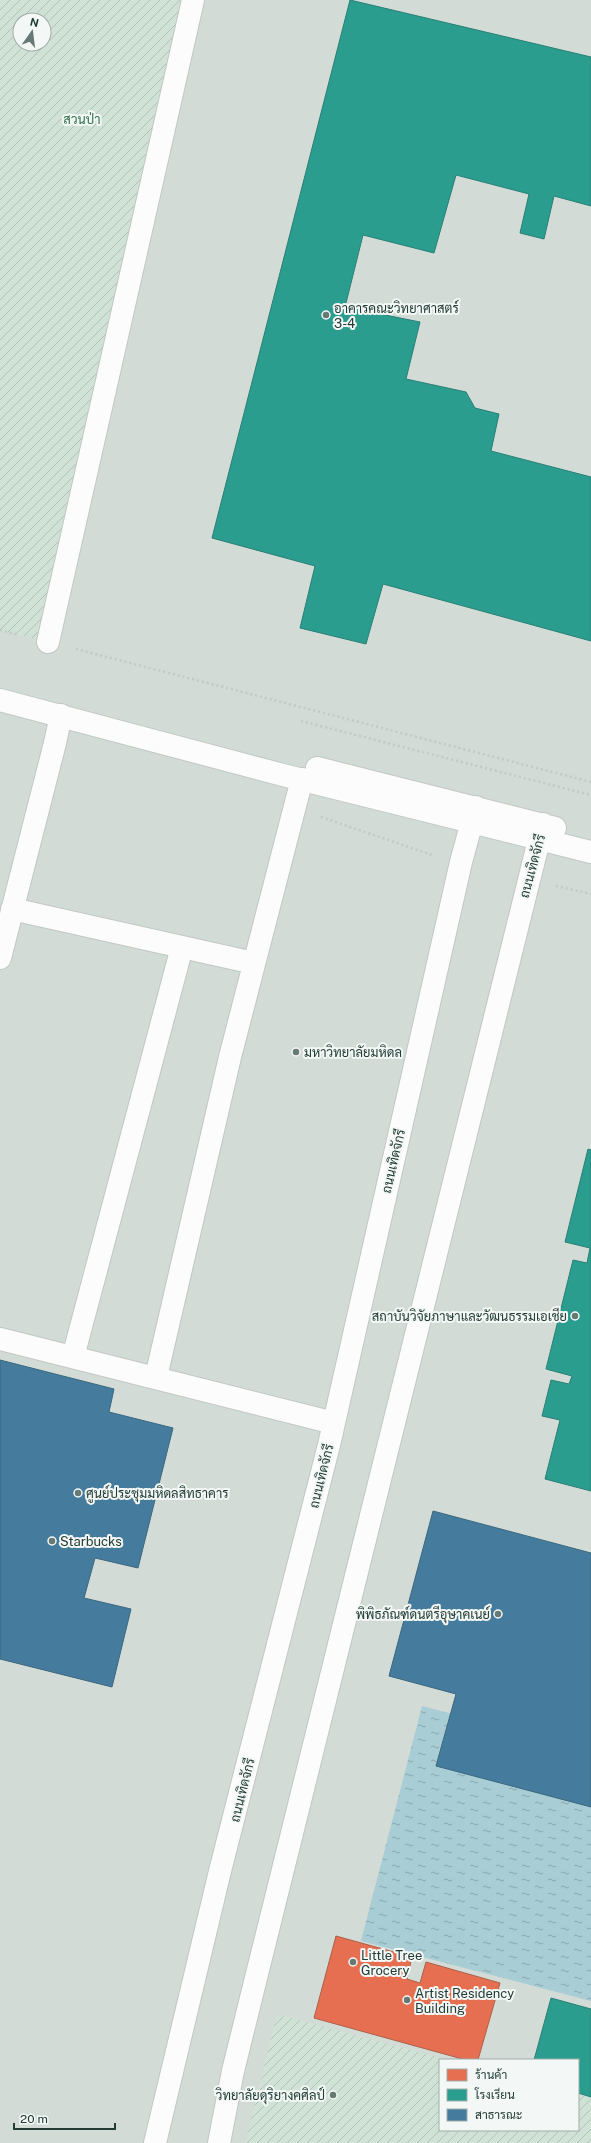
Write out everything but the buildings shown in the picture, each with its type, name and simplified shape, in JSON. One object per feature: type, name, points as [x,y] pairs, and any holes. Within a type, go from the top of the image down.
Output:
[{"type":"lane","points":[[48,642],[193,0]]},
{"type":"lane","points":[[0,688],[540,832],[591,852]]},
{"type":"lane","points":[[0,700],[302,779],[473,815]]},
{"type":"lane","points":[[0,958],[61,715]]},
{"type":"lane","points":[[156,1377],[230,1057],[302,779]]},
{"type":"lane","name":"ถนนเทิดจักรี","points":[[155,2143],[220,1871],[334,1423],[473,815]]},
{"type":"lane","points":[[540,832],[591,836]]},
{"type":"lane","name":"ถนนเทิดจักรี","points":[[219,2143],[233,2071],[540,832]]},
{"type":"lane","points":[[12,909],[254,963]]},
{"type":"lane","points":[[73,1357],[182,947]]},
{"type":"lane","points":[[0,1339],[334,1423]]},
{"type":"path","points":[[0,630],[591,782]]},
{"type":"path","points":[[301,721],[591,795]]},
{"type":"path","points":[[549,885],[591,894]]},
{"type":"shaded area","name":"มหาวิทยาลัยมหิดล","points":[[0,0],[591,0],[591,2143],[0,2143]]},
{"type":"green space","name":"สวนป่า","points":[[0,0],[193,0],[48,642],[0,630]]},
{"type":"green space","name":"วิทยาลัยดุริยางคศิลป์","points":[[277,2014],[445,2059],[439,2059],[439,2131],[579,2131],[579,2094],[591,2098],[591,2143],[245,2143]]},
{"type":"water","points":[[422,1706],[591,1750],[591,2001],[361,1941]]},
{"type":"place","name":"อาคารคณะวิทยาศาสตร์ 3-4","points":[[326,315]]},
{"type":"place","name":"มหาวิทยาลัยมหิดล","points":[[296,1052]]},
{"type":"place","name":"สถาบันวิจัยภาษาและวัฒนธรรมเอเชีย","points":[[575,1316]]},
{"type":"place","name":"ศูนย์ประชุมมหิดลสิทธาคาร","points":[[78,1493]]},
{"type":"place","name":"Starbucks","points":[[52,1541]]},
{"type":"place","name":"พิพิธภัณฑ์ดนตรีอุษาคเนย์","points":[[498,1614]]},
{"type":"place","name":"Little Tree Grocery","points":[[353,1962]]},
{"type":"place","name":"Artist Residency Building","points":[[407,2000]]},
{"type":"place","name":"วิทยาลัยดุริยางคศิลป์","points":[[333,2095]]}]
